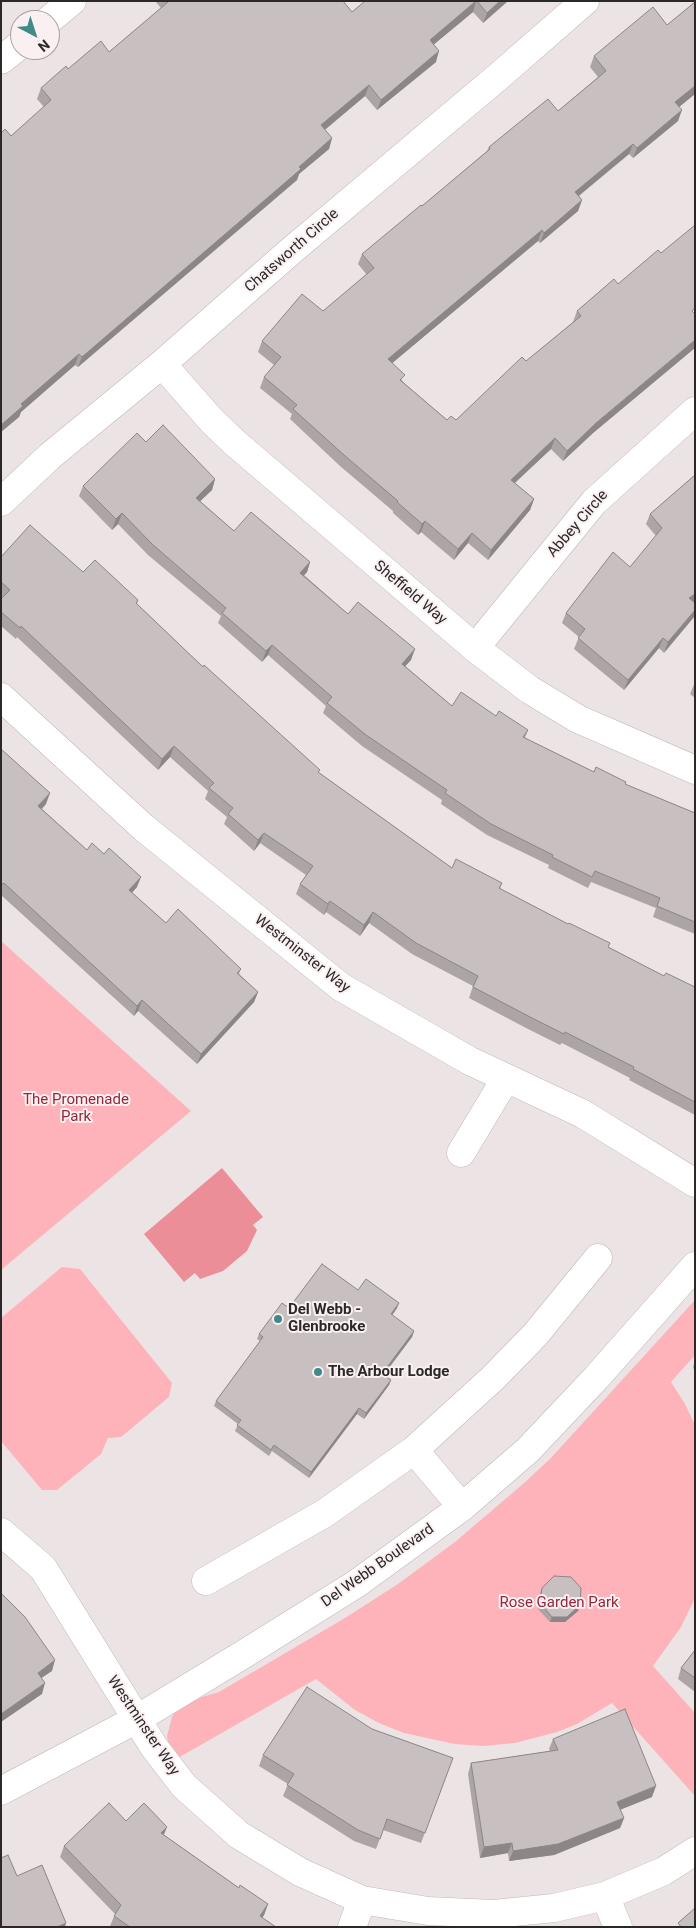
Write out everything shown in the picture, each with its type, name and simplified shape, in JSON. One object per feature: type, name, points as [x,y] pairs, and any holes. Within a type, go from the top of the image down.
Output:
[{"type":"street","points":[[60,11],[72,1]]},
{"type":"street","name":"Chatsworth Circle","points":[[1,502],[50,456],[162,364],[292,250],[585,1]]},
{"type":"street","name":"Sheffield Way","points":[[162,364],[234,442],[475,648],[530,690],[578,719],[695,770]]},
{"type":"street","name":"Abbey Circle","points":[[475,648],[594,502],[695,411]]},
{"type":"street","name":"Westminster Way","points":[[1,697],[144,828],[341,987],[470,1060],[583,1114],[695,1183]]},
{"type":"street","points":[[461,1153],[506,1078]]},
{"type":"street","points":[[206,1581],[326,1513],[414,1450],[493,1378],[534,1335],[598,1258]]},
{"type":"street","name":"Del Webb Boulevard","points":[[1,1791],[137,1719],[356,1584],[462,1507],[528,1450],[596,1378],[695,1266]]},
{"type":"street","points":[[414,1450],[462,1507]]},
{"type":"street","name":"Westminster Way","points":[[1,1532],[43,1568],[154,1747],[184,1786],[239,1834],[300,1872],[362,1900],[428,1911],[494,1914],[554,1908],[606,1896],[664,1871],[695,1851]]},
{"type":"street","points":[[606,1896],[618,1927]]},
{"type":"street","points":[[352,1927],[362,1900]]},
{"type":"green space","name":"The Promenade Park","points":[[1,941],[191,1111],[1,1270]]},
{"type":"green space","points":[[62,1267],[80,1269],[172,1383],[169,1397],[121,1437],[108,1438],[101,1454],[57,1490],[42,1490],[1,1441],[1,1318]]},
{"type":"green space","name":"Rose Garden Park","points":[[695,1300],[695,1355],[671,1382],[685,1404],[695,1425],[695,1598],[681,1627],[653,1666],[695,1713],[695,1796],[612,1703],[577,1724],[557,1732],[515,1743],[483,1746],[455,1744],[404,1733],[379,1723],[355,1710],[316,1679],[178,1758],[168,1744],[167,1736],[172,1717],[177,1709],[195,1699],[219,1692],[345,1618],[398,1584],[455,1542],[550,1459]]},
{"type":"shaded area","points":[[222,1168],[263,1217],[253,1225],[257,1230],[247,1251],[223,1271],[200,1279],[195,1273],[184,1282],[144,1234]]},
{"type":"building","points":[[168,1],[343,1],[352,12],[365,1],[476,1],[430,40],[439,51],[381,100],[369,85],[321,125],[332,138],[299,167],[301,169],[82,357],[79,354],[21,404],[23,406],[1,425],[1,133],[5,129],[11,136],[51,100],[41,88],[66,66],[68,69],[101,41],[109,52]]},
{"type":"building","points":[[477,1],[500,1],[487,13]]},
{"type":"building","points":[[695,2],[695,86],[675,102],[682,110],[637,148],[633,144],[575,192],[582,200],[544,233],[542,230],[388,359],[405,375],[400,380],[447,420],[451,416],[456,420],[522,357],[526,361],[581,316],[577,311],[614,279],[618,284],[658,250],[661,253],[695,225],[695,308],[692,311],[695,314],[695,340],[596,423],[567,451],[555,438],[511,480],[534,499],[491,550],[472,533],[458,549],[425,521],[422,524],[293,409],[297,405],[264,377],[281,357],[262,341],[302,294],[323,311],[374,268],[362,254],[422,206],[490,149],[489,147],[548,99],[558,111],[606,71],[594,56],[653,7],[667,25]]},
{"type":"building","points":[[163,425],[215,479],[196,498],[234,531],[251,512],[310,562],[300,573],[348,614],[358,602],[415,649],[402,664],[452,706],[461,692],[496,716],[499,711],[528,730],[523,737],[594,772],[596,767],[626,782],[625,784],[695,813],[695,922],[657,906],[660,898],[595,871],[592,877],[552,857],[553,855],[491,824],[445,793],[447,790],[366,735],[327,703],[332,697],[272,645],[266,651],[222,613],[226,608],[152,544],[122,513],[116,519],[83,486],[137,433],[146,442]]},
{"type":"building","points":[[695,475],[695,594],[689,598],[695,603],[695,610],[668,642],[663,638],[628,680],[578,638],[585,629],[566,613],[613,552],[630,567],[662,528],[650,514]]},
{"type":"building","points":[[30,525],[83,572],[95,560],[138,600],[136,603],[203,667],[204,665],[320,770],[318,772],[452,868],[456,859],[502,883],[499,888],[568,924],[610,943],[608,947],[664,976],[666,973],[695,987],[695,1102],[633,1069],[634,1067],[565,1032],[564,1034],[473,987],[478,976],[416,943],[373,912],[364,925],[330,901],[328,904],[300,884],[313,866],[264,833],[258,840],[228,814],[233,808],[209,788],[214,783],[174,746],[162,759],[21,626],[20,628],[1,612],[1,599],[10,590],[1,582],[1,557]]},
{"type":"building","points":[[1,749],[50,793],[38,806],[87,850],[92,843],[104,854],[109,848],[141,877],[129,890],[166,923],[178,909],[241,969],[237,973],[258,992],[201,1054],[142,1000],[137,1006],[4,883],[1,883]]},
{"type":"building","name":"The Arbour Lodge","points":[[322,1264],[358,1290],[366,1279],[399,1303],[391,1314],[414,1331],[382,1374],[391,1380],[366,1413],[359,1408],[311,1472],[274,1445],[271,1450],[237,1425],[241,1420],[216,1401],[263,1337],[259,1334],[282,1303],[289,1308]]},
{"type":"building","points":[[554,1576],[571,1577],[581,1588],[580,1605],[567,1617],[552,1617],[540,1603],[542,1588]]},
{"type":"building","points":[[1,1593],[25,1617],[55,1660],[38,1673],[45,1683],[1,1714]]},
{"type":"building","points":[[695,1650],[695,1678],[681,1668]]},
{"type":"building","points":[[307,1687],[372,1729],[453,1758],[425,1833],[387,1819],[380,1839],[358,1830],[287,1785],[294,1774],[263,1755]]},
{"type":"building","points":[[625,1709],[656,1786],[617,1802],[624,1818],[558,1844],[513,1851],[512,1843],[484,1847],[471,1763],[558,1750],[553,1739]]},
{"type":"building","points":[[109,1803],[126,1821],[144,1803],[167,1827],[161,1833],[239,1888],[240,1885],[268,1904],[260,1916],[276,1927],[130,1927],[114,1916],[121,1905],[64,1846]]},
{"type":"building","points":[[8,1855],[17,1876],[42,1865],[66,1923],[57,1927],[1,1927],[1,1858]]},
{"type":"building","points":[[695,1908],[695,1927],[681,1927],[678,1923]]},
{"type":"place","name":"Del Webb - Glenbrooke","points":[[278,1319]]},
{"type":"place","name":"The Arbour Lodge","points":[[318,1372]]}]
